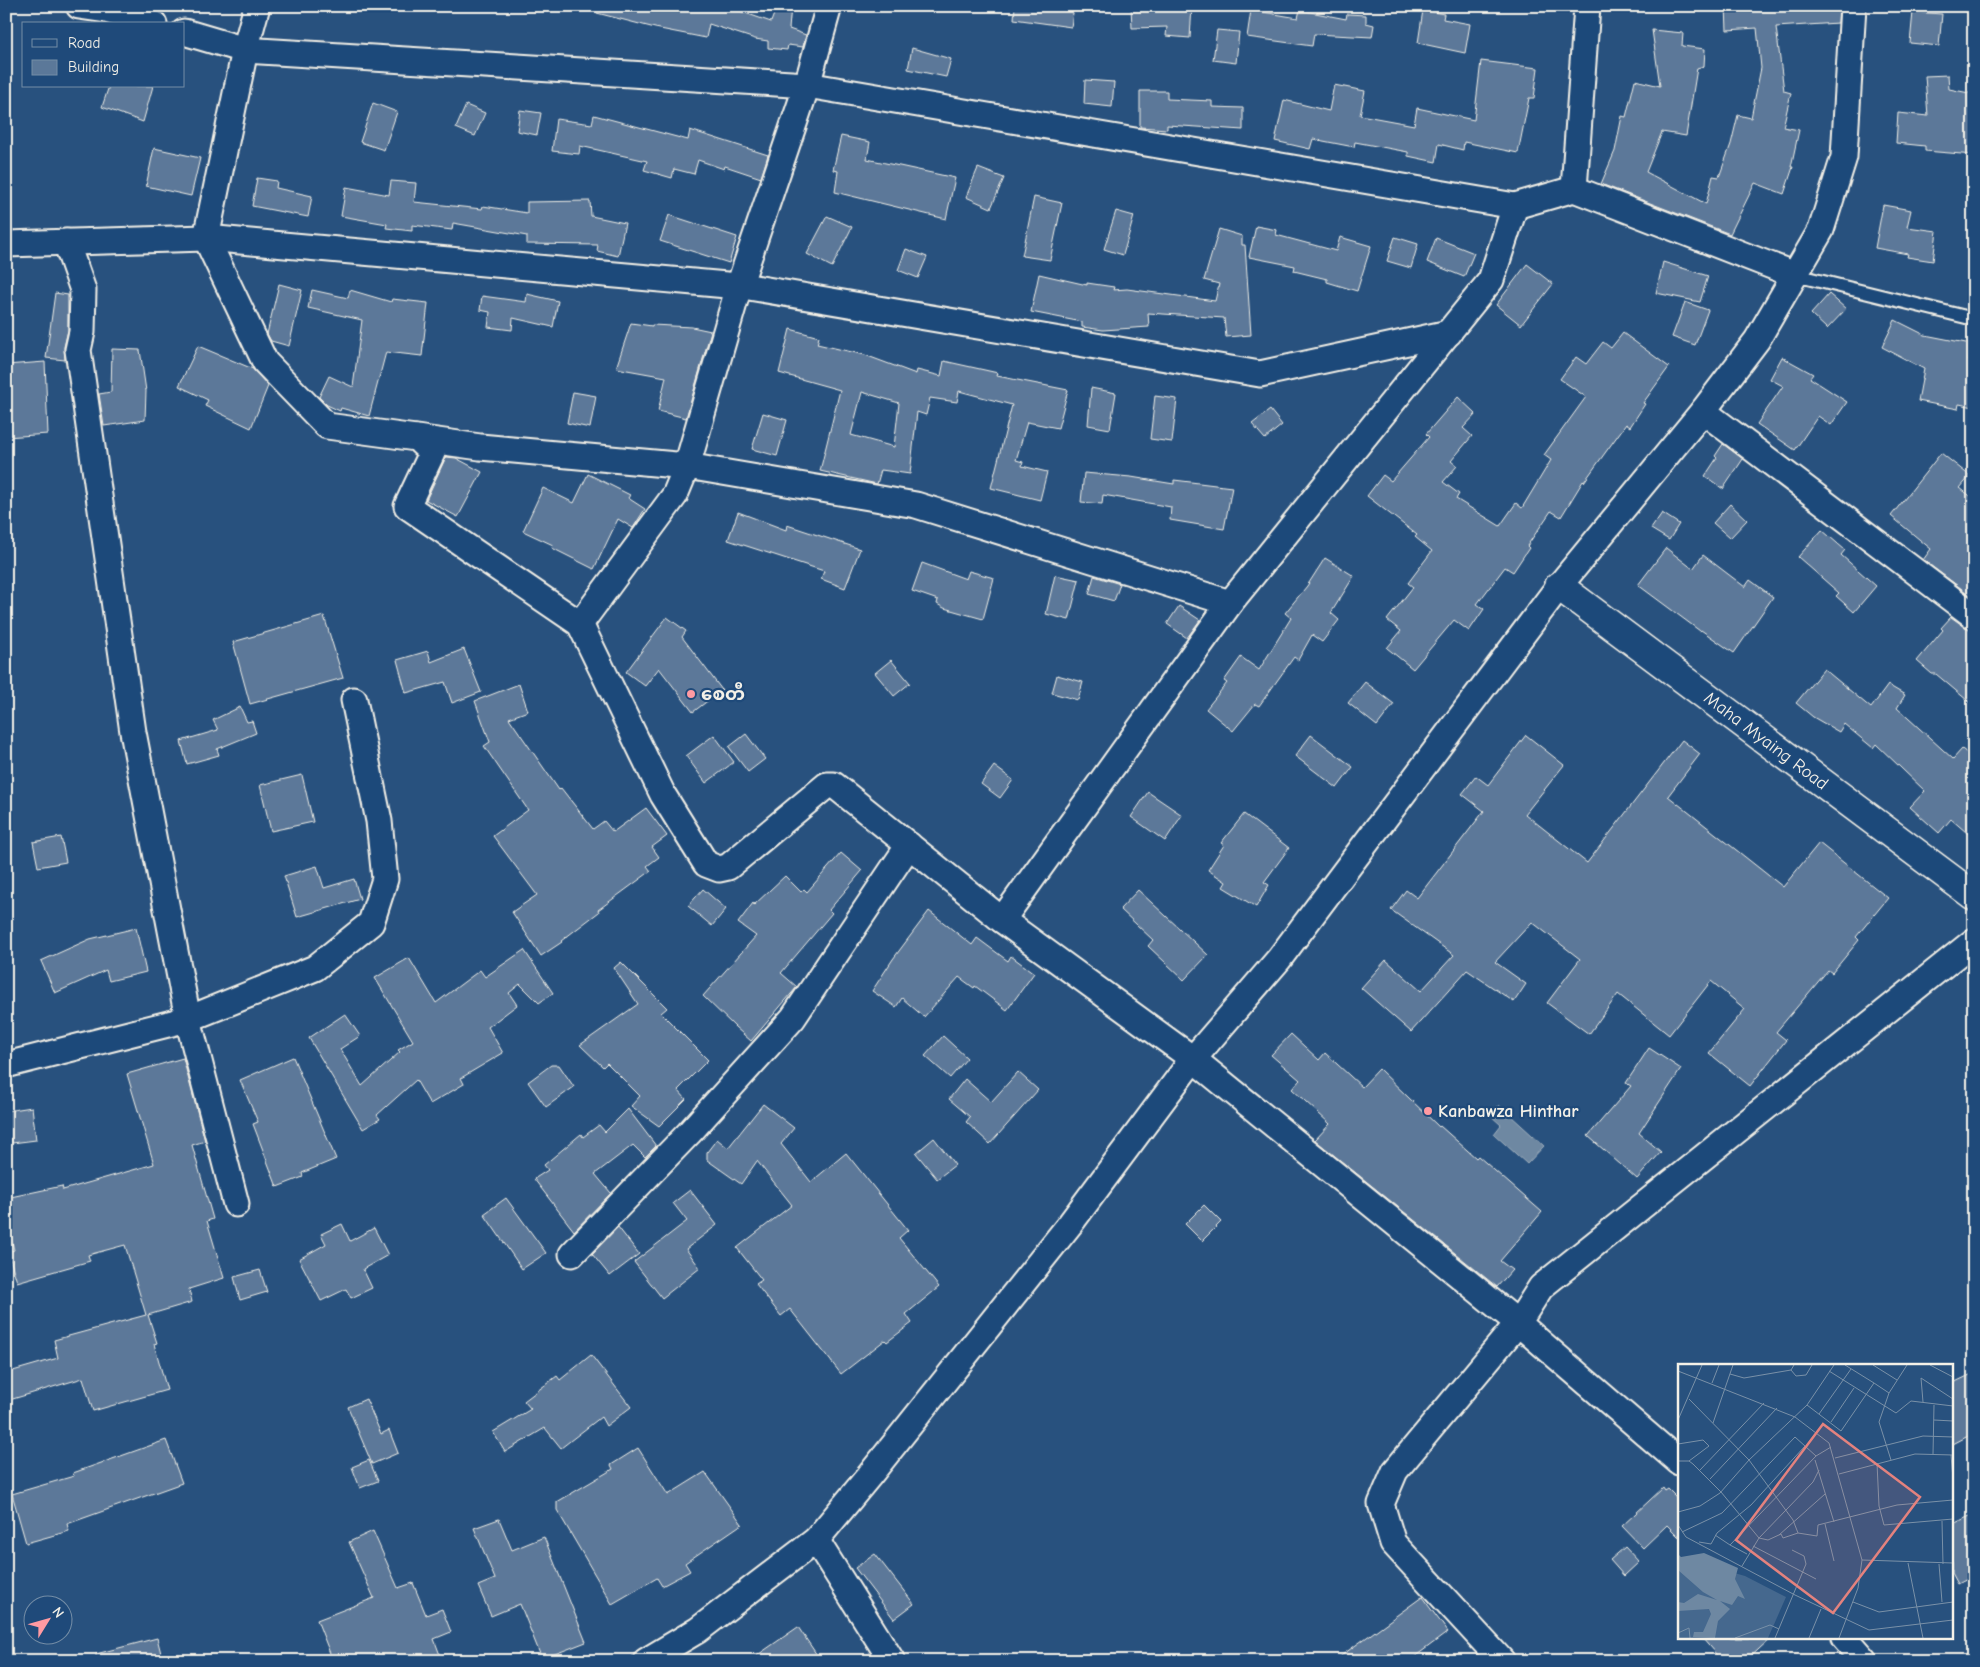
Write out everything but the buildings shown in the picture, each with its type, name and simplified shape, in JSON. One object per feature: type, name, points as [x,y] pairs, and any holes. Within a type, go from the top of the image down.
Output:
[{"type":"street","points":[[79,6],[106,10],[147,22]]},
{"type":"street","points":[[257,6],[245,50],[206,238],[265,362],[327,426],[480,447],[687,466],[916,505],[1230,603]]},
{"type":"street","points":[[580,624],[675,496],[687,466],[739,286],[807,85],[830,6]]},
{"type":"street","points":[[1574,189],[1587,6]]},
{"type":"street","points":[[646,1661],[698,1630],[816,1540],[1070,1224],[1193,1059],[1279,959],[1559,586],[1703,411],[1757,340],[1822,230],[1844,157],[1853,6]]},
{"type":"street","points":[[185,32],[245,50],[807,85],[1515,206],[1574,189],[1795,275]]},
{"type":"street","points":[[1002,920],[1230,603],[1491,280],[1515,206]]},
{"type":"street","points":[[6,244],[206,238],[739,286],[1260,374],[1448,333]]},
{"type":"street","points":[[66,242],[84,290],[82,332],[78,350],[133,732],[188,1020],[236,1204]]},
{"type":"street","points":[[1703,411],[1974,616]]},
{"type":"street","points":[[416,438],[432,453],[406,506],[580,624],[663,795],[706,864],[719,869],[728,867],[827,785],[834,785],[1002,920],[1193,1059],[1518,1323],[1678,1461]]},
{"type":"street","name":"Maha Myaing Road","points":[[1559,586],[1974,896]]},
{"type":"street","points":[[6,1065],[188,1020],[315,968],[371,923],[385,879],[379,820],[354,700]]},
{"type":"street","points":[[572,1254],[689,1133],[793,1018],[909,845]]},
{"type":"street","points":[[1502,1661],[1393,1542],[1381,1504],[1395,1471],[1518,1323],[1541,1287],[1974,941]]},
{"type":"street","points":[[816,1540],[892,1661]]},
{"type":"street","points":[[1846,1640],[1864,1661]]},
{"type":"lane","points":[[1795,275],[1974,319]]},
{"type":"water","points":[[1499,1105],[1544,1146],[1527,1164],[1494,1134],[1501,1125],[1490,1115]]},
{"type":"place","name":"စေတီ","points":[[691,694]]},
{"type":"place","name":"Kanbawza Hinthar","points":[[1428,1111]]}]
